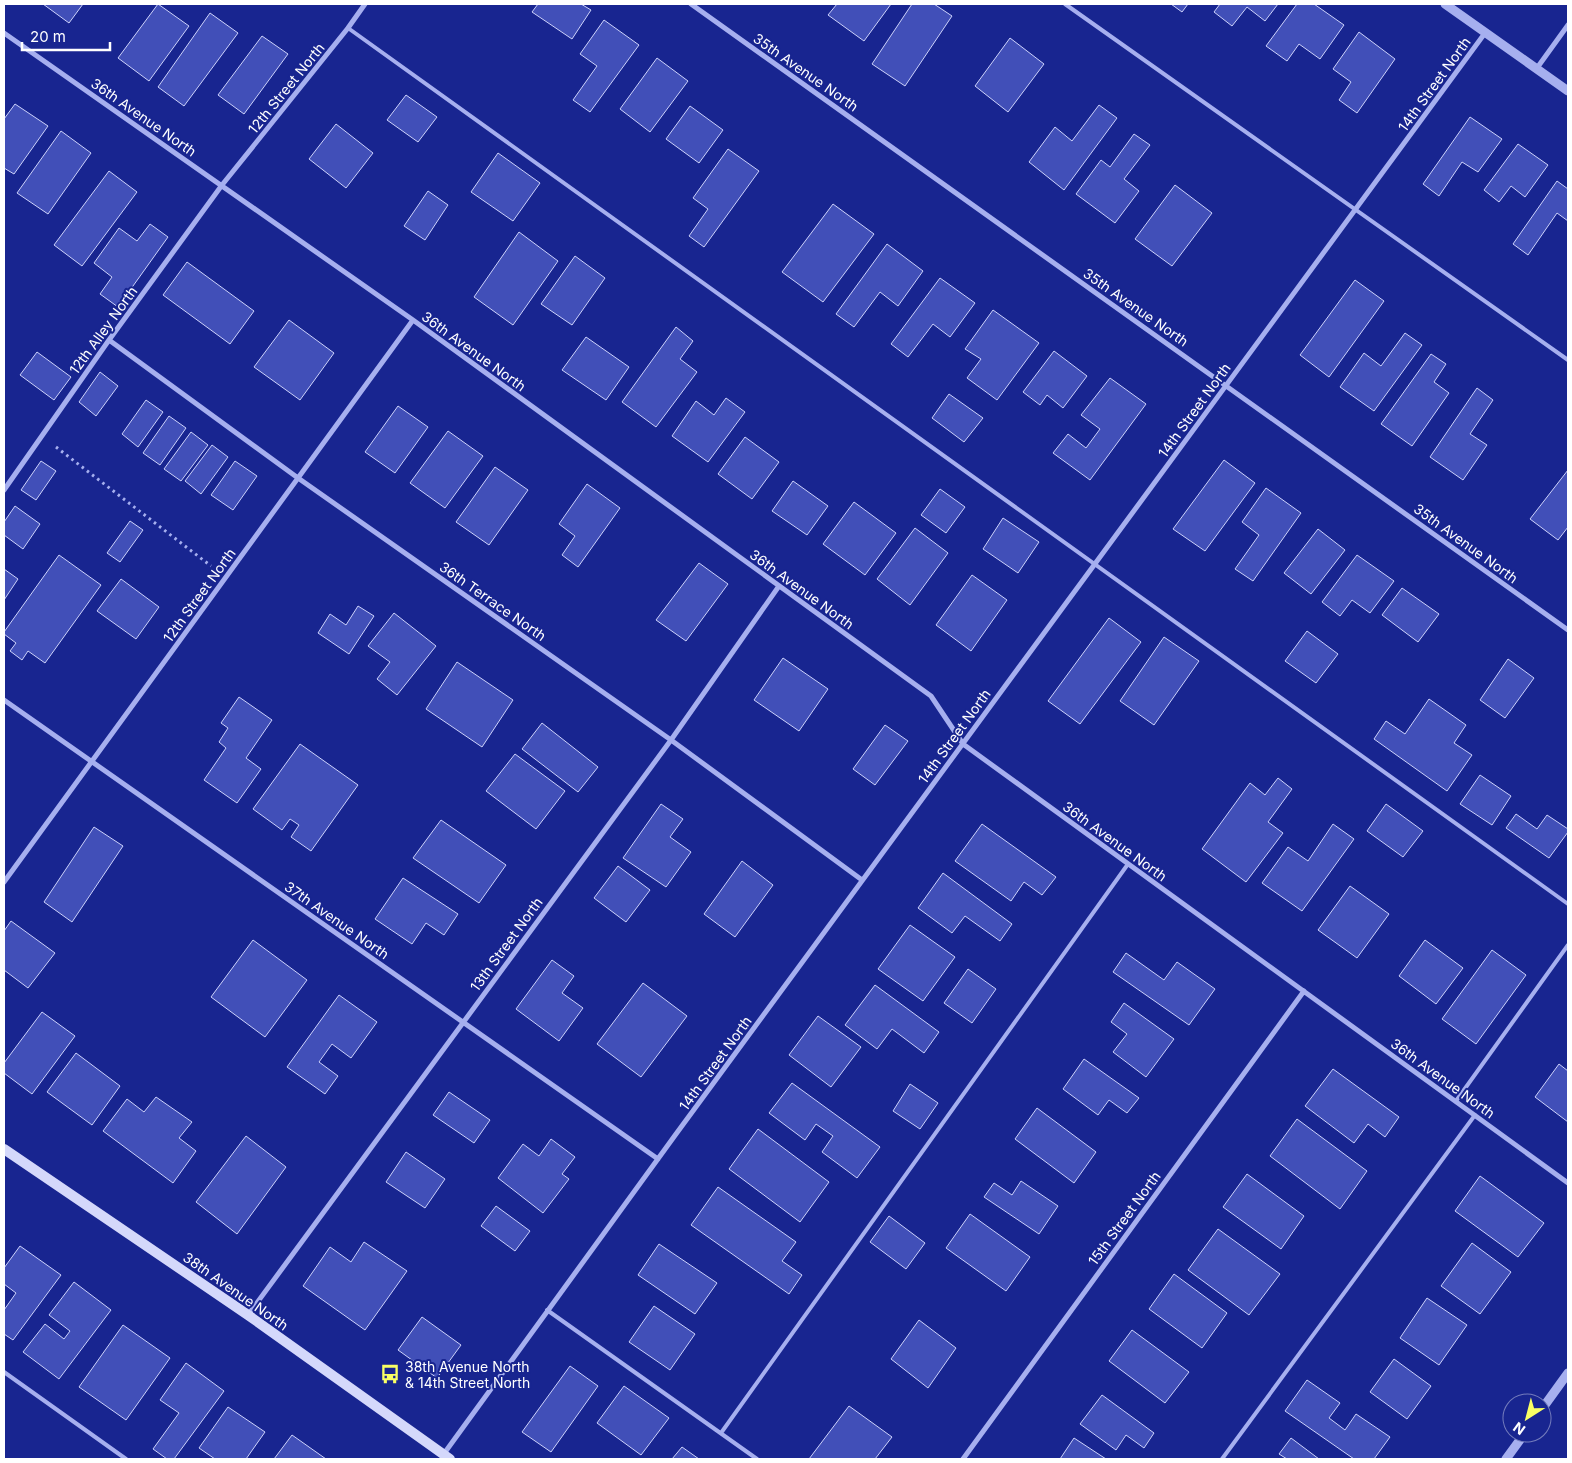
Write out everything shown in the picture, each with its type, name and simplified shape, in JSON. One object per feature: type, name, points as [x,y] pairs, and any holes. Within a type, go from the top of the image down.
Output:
[{"type":"main road","name":"38th Avenue North","points":[[4,1149],[248,1315],[446,1457]]},
{"type":"street","name":"12th Street North","points":[[222,185],[366,4]]},
{"type":"street","name":"35th Avenue North","points":[[691,4],[1568,630]]},
{"type":"street","points":[[1445,4],[1568,91]]},
{"type":"street","points":[[1537,68],[1568,26]]},
{"type":"street","name":"36th Avenue North","points":[[4,33],[413,320],[931,696],[963,744],[1568,1183]]},
{"type":"street","name":"14th Street North","points":[[446,1457],[547,1310],[1485,33]]},
{"type":"street","name":"12th Alley North","points":[[4,490],[109,340],[222,185]]},
{"type":"street","name":"12th Street North","points":[[4,882],[413,320]]},
{"type":"street","name":"36th Terrace North","points":[[109,340],[298,478],[670,740],[862,880]]},
{"type":"street","name":"13th Street North","points":[[248,1315],[670,740],[779,586]]},
{"type":"street","name":"37th Avenue North","points":[[4,700],[658,1160]]},
{"type":"street","name":"15th Street North","points":[[963,1459],[1304,991]]},
{"type":"street","points":[[1552,1395],[1568,1372]]},
{"type":"street","points":[[1506,1459],[1518,1443]]},
{"type":"lane","points":[[1065,4],[1568,360]]},
{"type":"lane","points":[[348,28],[1568,904]]},
{"type":"lane","points":[[721,1433],[1128,864]]},
{"type":"lane","points":[[1456,1102],[1568,945]]},
{"type":"lane","points":[[1222,1459],[1475,1115]]},
{"type":"lane","points":[[547,1310],[757,1459]]},
{"type":"lane","points":[[4,1372],[126,1459]]},
{"type":"path","points":[[41,436],[226,577]]},
{"type":"building","points":[[43,4],[83,4],[69,23]]},
{"type":"building","points":[[158,4],[189,26],[149,81],[118,58]]},
{"type":"building","points":[[538,4],[581,4],[591,10],[572,39],[532,12]]},
{"type":"building","points":[[837,4],[891,4],[864,41],[828,15]]},
{"type":"building","points":[[912,4],[934,4],[952,16],[905,86],[872,64]]},
{"type":"building","points":[[1171,4],[1188,4],[1182,12]]},
{"type":"building","points":[[1220,4],[1278,4],[1265,21],[1247,7],[1232,26],[1214,12]]},
{"type":"building","points":[[1297,4],[1314,4],[1344,25],[1320,59],[1299,44],[1287,61],[1266,46]]},
{"type":"building","points":[[210,13],[238,33],[184,106],[158,87]]},
{"type":"building","points":[[604,20],[639,45],[590,112],[573,100],[597,66],[580,54]]},
{"type":"building","points":[[1359,32],[1395,59],[1357,113],[1339,100],[1351,82],[1333,69]]},
{"type":"building","points":[[262,36],[288,54],[244,114],[218,95]]},
{"type":"building","points":[[1010,38],[1044,64],[1008,112],[975,86]]},
{"type":"building","points":[[657,58],[688,81],[650,132],[620,109]]},
{"type":"building","points":[[406,95],[437,117],[418,142],[387,120]]},
{"type":"building","points":[[15,104],[48,126],[14,174],[4,168],[4,119]]},
{"type":"building","points":[[1099,105],[1117,118],[1064,190],[1029,162],[1055,127],[1072,141]]},
{"type":"building","points":[[690,106],[723,130],[699,163],[666,139]]},
{"type":"building","points":[[1470,117],[1502,139],[1478,172],[1462,162],[1439,196],[1423,184]]},
{"type":"building","points":[[336,124],[373,153],[346,188],[309,159]]},
{"type":"building","points":[[61,131],[91,153],[48,214],[17,193]]},
{"type":"building","points":[[1134,134],[1150,145],[1124,179],[1139,191],[1115,223],[1076,194],[1101,160],[1110,167]]},
{"type":"building","points":[[1518,144],[1548,165],[1525,197],[1511,186],[1499,202],[1484,190]]},
{"type":"building","points":[[728,149],[759,171],[704,247],[689,236],[708,209],[693,198]]},
{"type":"building","points":[[498,153],[540,183],[513,221],[471,192]]},
{"type":"building","points":[[109,171],[137,192],[82,266],[54,245]]},
{"type":"building","points":[[1557,181],[1568,189],[1568,221],[1557,213],[1528,255],[1513,244]]},
{"type":"building","points":[[1175,185],[1212,213],[1172,266],[1135,239]]},
{"type":"building","points":[[428,191],[448,205],[425,240],[404,226]]},
{"type":"building","points":[[833,204],[874,234],[823,302],[782,272]]},
{"type":"building","points":[[150,224],[168,237],[118,307],[100,294],[112,277],[94,263],[119,228],[137,241]]},
{"type":"building","points":[[519,232],[558,261],[513,325],[474,297]]},
{"type":"building","points":[[887,244],[923,271],[898,306],[880,292],[854,327],[836,314]]},
{"type":"building","points":[[575,256],[605,278],[572,325],[541,304]]},
{"type":"building","points":[[187,262],[254,311],[230,344],[163,295]]},
{"type":"building","points":[[940,278],[975,303],[950,337],[933,324],[908,357],[891,344]]},
{"type":"building","points":[[1355,280],[1384,301],[1329,377],[1300,355]]},
{"type":"building","points":[[993,310],[1039,343],[997,400],[967,378],[981,359],[965,349]]},
{"type":"building","points":[[289,320],[334,353],[300,400],[254,367]]},
{"type":"building","points":[[676,327],[693,341],[680,359],[697,372],[656,427],[622,402]]},
{"type":"building","points":[[1405,333],[1422,345],[1374,411],[1340,387],[1364,353],[1381,366]]},
{"type":"building","points":[[586,337],[629,367],[606,400],[562,370]]},
{"type":"building","points":[[1054,351],[1087,376],[1063,408],[1047,395],[1040,405],[1023,392]]},
{"type":"building","points":[[37,352],[71,377],[54,400],[20,375]]},
{"type":"building","points":[[1431,354],[1446,364],[1434,382],[1449,393],[1412,446],[1381,424]]},
{"type":"building","points":[[100,372],[118,386],[96,416],[79,402]]},
{"type":"building","points":[[1110,378],[1146,404],[1090,480],[1053,453],[1068,434],[1086,448],[1100,429],[1081,415]]},
{"type":"building","points":[[1477,388],[1493,400],[1470,434],[1487,445],[1463,480],[1430,457]]},
{"type":"building","points":[[949,394],[983,418],[964,442],[932,418]]},
{"type":"building","points":[[726,398],[745,412],[708,462],[672,436],[696,401],[714,415]]},
{"type":"building","points":[[146,400],[163,412],[138,447],[122,434]]},
{"type":"building","points":[[398,406],[428,427],[395,473],[365,452]]},
{"type":"building","points":[[169,416],[186,428],[160,465],[143,453]]},
{"type":"building","points":[[448,431],[483,456],[445,508],[410,483]]},
{"type":"building","points":[[191,432],[208,445],[181,481],[164,469]]},
{"type":"building","points":[[745,437],[779,462],[752,499],[718,474]]},
{"type":"building","points":[[212,445],[228,457],[201,494],[185,481]]},
{"type":"building","points":[[1224,460],[1255,483],[1205,551],[1173,529]]},
{"type":"building","points":[[41,461],[56,471],[36,500],[21,490]]},
{"type":"building","points":[[235,461],[257,476],[233,510],[211,495]]},
{"type":"building","points":[[495,467],[528,490],[489,545],[456,522]]},
{"type":"building","points":[[1568,470],[1568,527],[1558,540],[1530,519]]},
{"type":"building","points":[[793,481],[828,506],[807,535],[772,511]]},
{"type":"building","points":[[587,484],[620,508],[578,567],[562,555],[575,536],[559,524]]},
{"type":"building","points":[[1266,488],[1301,513],[1253,581],[1235,569],[1259,535],[1242,522]]},
{"type":"building","points":[[940,489],[965,507],[946,533],[921,515]]},
{"type":"building","points":[[854,502],[896,533],[865,575],[823,544]]},
{"type":"building","points":[[15,506],[40,524],[23,549],[4,535],[4,522]]},
{"type":"building","points":[[1003,518],[1039,542],[1018,573],[983,549]]},
{"type":"building","points":[[130,521],[143,530],[120,562],[107,553]]},
{"type":"building","points":[[915,528],[948,553],[910,605],[877,579]]},
{"type":"building","points":[[1318,529],[1345,550],[1311,594],[1284,573]]},
{"type":"building","points":[[59,555],[101,585],[45,663],[28,651],[22,660],[10,651],[16,643],[4,632]]},
{"type":"building","points":[[1357,555],[1394,581],[1370,613],[1352,600],[1340,616],[1322,602]]},
{"type":"building","points":[[699,563],[728,584],[686,641],[656,620]]},
{"type":"building","points":[[4,569],[18,579],[4,600]]},
{"type":"building","points":[[972,575],[1007,600],[971,651],[936,625]]},
{"type":"building","points":[[121,579],[159,607],[136,639],[97,611]]},
{"type":"building","points":[[1402,588],[1439,614],[1418,642],[1382,615]]},
{"type":"building","points":[[358,606],[374,616],[349,654],[318,633],[330,614],[346,625]]},
{"type":"building","points":[[394,613],[436,646],[397,695],[377,679],[390,662],[368,646]]},
{"type":"building","points":[[1109,618],[1141,642],[1080,724],[1048,701]]},
{"type":"building","points":[[1307,631],[1338,654],[1316,683],[1285,661]]},
{"type":"building","points":[[1164,637],[1199,661],[1154,725],[1120,701]]},
{"type":"building","points":[[783,658],[828,689],[799,731],[754,700]]},
{"type":"building","points":[[1508,659],[1534,678],[1505,718],[1480,700]]},
{"type":"building","points":[[457,662],[513,700],[482,747],[426,709]]},
{"type":"building","points":[[239,697],[272,720],[246,758],[261,769],[237,803],[204,780],[226,748],[219,742],[228,728],[221,723]]},
{"type":"building","points":[[1429,699],[1466,725],[1454,743],[1472,755],[1447,791],[1374,739],[1386,721],[1405,734]]},
{"type":"building","points":[[542,723],[598,767],[578,792],[522,749]]},
{"type":"building","points":[[885,725],[908,741],[875,785],[853,769]]},
{"type":"building","points":[[300,744],[358,785],[311,851],[291,837],[299,825],[290,819],[282,830],[253,809]]},
{"type":"building","points":[[515,754],[565,791],[536,829],[486,791]]},
{"type":"building","points":[[1480,775],[1511,796],[1492,825],[1460,804]]},
{"type":"building","points":[[1278,778],[1292,789],[1268,822],[1283,833],[1246,882],[1202,849],[1250,783],[1265,795]]},
{"type":"building","points":[[661,804],[683,819],[670,837],[691,852],[666,887],[623,858]]},
{"type":"building","points":[[1386,804],[1423,831],[1403,857],[1367,831]]},
{"type":"building","points":[[1516,814],[1537,829],[1547,815],[1568,829],[1568,832],[1549,858],[1506,828]]},
{"type":"building","points":[[441,820],[506,865],[479,903],[413,858]]},
{"type":"building","points":[[982,824],[1056,877],[1042,895],[1024,882],[1011,901],[955,861]]},
{"type":"building","points":[[1333,824],[1354,839],[1302,911],[1262,883],[1288,847],[1308,861]]},
{"type":"building","points":[[94,827],[123,846],[72,922],[44,902]]},
{"type":"building","points":[[742,861],[773,885],[735,937],[704,914]]},
{"type":"building","points":[[618,866],[650,890],[626,922],[594,898]]},
{"type":"building","points":[[943,873],[1012,924],[1000,941],[965,916],[952,933],[918,908]]},
{"type":"building","points":[[403,878],[458,914],[444,935],[426,923],[412,944],[375,919]]},
{"type":"building","points":[[1350,886],[1389,914],[1357,958],[1318,930]]},
{"type":"building","points":[[11,921],[55,953],[28,988],[4,970],[4,931]]},
{"type":"building","points":[[910,925],[955,957],[923,1001],[878,969]]},
{"type":"building","points":[[253,940],[307,980],[265,1037],[211,997]]},
{"type":"building","points":[[1425,940],[1463,968],[1436,1004],[1399,976]]},
{"type":"building","points":[[1492,950],[1526,975],[1476,1044],[1442,1019]]},
{"type":"building","points":[[1126,953],[1164,980],[1177,962],[1215,989],[1189,1025],[1113,972]]},
{"type":"building","points":[[552,960],[574,976],[562,993],[583,1008],[559,1041],[516,1009]]},
{"type":"building","points":[[968,969],[996,989],[972,1023],[944,1003]]},
{"type":"building","points":[[643,983],[687,1016],[641,1077],[597,1044]]},
{"type":"building","points":[[875,985],[939,1032],[924,1053],[892,1029],[877,1049],[845,1025]]},
{"type":"building","points":[[339,995],[377,1022],[351,1058],[332,1044],[319,1062],[338,1076],[325,1094],[287,1067]]},
{"type":"building","points":[[1124,1003],[1174,1039],[1146,1077],[1113,1052],[1127,1034],[1111,1022]]},
{"type":"building","points":[[42,1012],[75,1036],[32,1094],[4,1073],[4,1063]]},
{"type":"building","points":[[818,1016],[861,1047],[831,1087],[789,1055]]},
{"type":"building","points":[[76,1053],[120,1086],[92,1125],[47,1092]]},
{"type":"building","points":[[1084,1059],[1139,1098],[1127,1113],[1109,1100],[1098,1115],[1063,1089]]},
{"type":"building","points":[[1559,1064],[1568,1071],[1568,1122],[1535,1097]]},
{"type":"building","points":[[1333,1069],[1399,1117],[1385,1137],[1368,1124],[1354,1143],[1305,1106]]},
{"type":"building","points":[[792,1083],[880,1147],[857,1178],[822,1152],[833,1136],[816,1124],[805,1140],[769,1113]]},
{"type":"building","points":[[910,1084],[938,1103],[920,1129],[893,1111]]},
{"type":"building","points":[[449,1092],[490,1120],[474,1143],[433,1115]]},
{"type":"building","points":[[156,1097],[192,1122],[179,1138],[196,1151],[173,1183],[103,1131],[127,1099],[144,1112]]},
{"type":"building","points":[[1037,1108],[1096,1152],[1074,1183],[1015,1139]]},
{"type":"building","points":[[1297,1119],[1367,1171],[1340,1209],[1270,1156]]},
{"type":"building","points":[[758,1129],[829,1182],[800,1222],[729,1169]]},
{"type":"building","points":[[246,1136],[286,1167],[237,1234],[196,1202]]},
{"type":"building","points":[[551,1139],[575,1157],[562,1174],[569,1179],[543,1213],[498,1178],[523,1144],[539,1156]]},
{"type":"building","points":[[406,1152],[445,1179],[425,1208],[386,1182]]},
{"type":"building","points":[[1247,1174],[1304,1216],[1281,1249],[1223,1207]]},
{"type":"building","points":[[1480,1176],[1544,1223],[1518,1257],[1455,1211]]},
{"type":"building","points":[[1021,1181],[1058,1206],[1039,1234],[984,1197],[994,1183],[1012,1195]]},
{"type":"building","points":[[718,1187],[796,1242],[782,1261],[802,1275],[789,1294],[691,1225]]},
{"type":"building","points":[[496,1206],[530,1231],[515,1251],[481,1226]]},
{"type":"building","points":[[970,1214],[1030,1257],[1006,1291],[946,1248]]},
{"type":"building","points":[[889,1216],[925,1243],[906,1269],[870,1242]]},
{"type":"building","points":[[1218,1229],[1280,1274],[1249,1315],[1188,1270]]},
{"type":"building","points":[[364,1242],[407,1271],[365,1330],[303,1286],[330,1247],[351,1262]]},
{"type":"building","points":[[1472,1243],[1511,1272],[1480,1314],[1441,1286]]},
{"type":"building","points":[[659,1244],[717,1283],[695,1314],[638,1275]]},
{"type":"building","points":[[20,1246],[61,1275],[13,1340],[4,1334],[4,1310],[16,1293],[4,1284],[4,1268]]},
{"type":"building","points":[[1174,1274],[1227,1313],[1202,1348],[1149,1309]]},
{"type":"building","points":[[74,1282],[111,1310],[59,1379],[23,1352],[45,1324],[64,1339],[70,1331],[49,1315]]},
{"type":"building","points":[[1427,1298],[1467,1325],[1439,1365],[1400,1338]]},
{"type":"building","points":[[654,1306],[695,1334],[670,1370],[629,1342]]},
{"type":"building","points":[[422,1317],[461,1345],[437,1378],[398,1350]]},
{"type":"building","points":[[919,1320],[956,1348],[928,1388],[891,1359]]},
{"type":"building","points":[[123,1325],[170,1358],[126,1420],[79,1387]]},
{"type":"building","points":[[1132,1330],[1189,1372],[1165,1403],[1109,1361]]},
{"type":"building","points":[[1394,1359],[1431,1386],[1407,1419],[1370,1392]]},
{"type":"building","points":[[186,1363],[224,1391],[174,1459],[167,1459],[153,1449],[179,1413],[160,1400]]},
{"type":"building","points":[[570,1366],[598,1386],[551,1452],[522,1432]]},
{"type":"building","points":[[1307,1380],[1340,1403],[1329,1418],[1345,1430],[1356,1414],[1390,1437],[1374,1459],[1354,1459],[1285,1411]]},
{"type":"building","points":[[624,1386],[669,1418],[641,1455],[597,1423]]},
{"type":"building","points":[[1102,1395],[1154,1433],[1144,1448],[1126,1435],[1116,1450],[1080,1424]]},
{"type":"building","points":[[849,1406],[892,1437],[875,1459],[809,1459]]},
{"type":"building","points":[[228,1407],[265,1432],[246,1459],[215,1459],[199,1448]]},
{"type":"building","points":[[292,1435],[326,1459],[274,1459]]},
{"type":"building","points":[[1074,1438],[1106,1459],[1060,1459]]},
{"type":"building","points":[[1291,1438],[1319,1459],[1287,1459],[1279,1454]]},
{"type":"building","points":[[682,1447],[699,1459],[672,1459]]},
{"type":"place","name":"38th Avenue North & 14th Street North","points":[[390,1374]]}]
